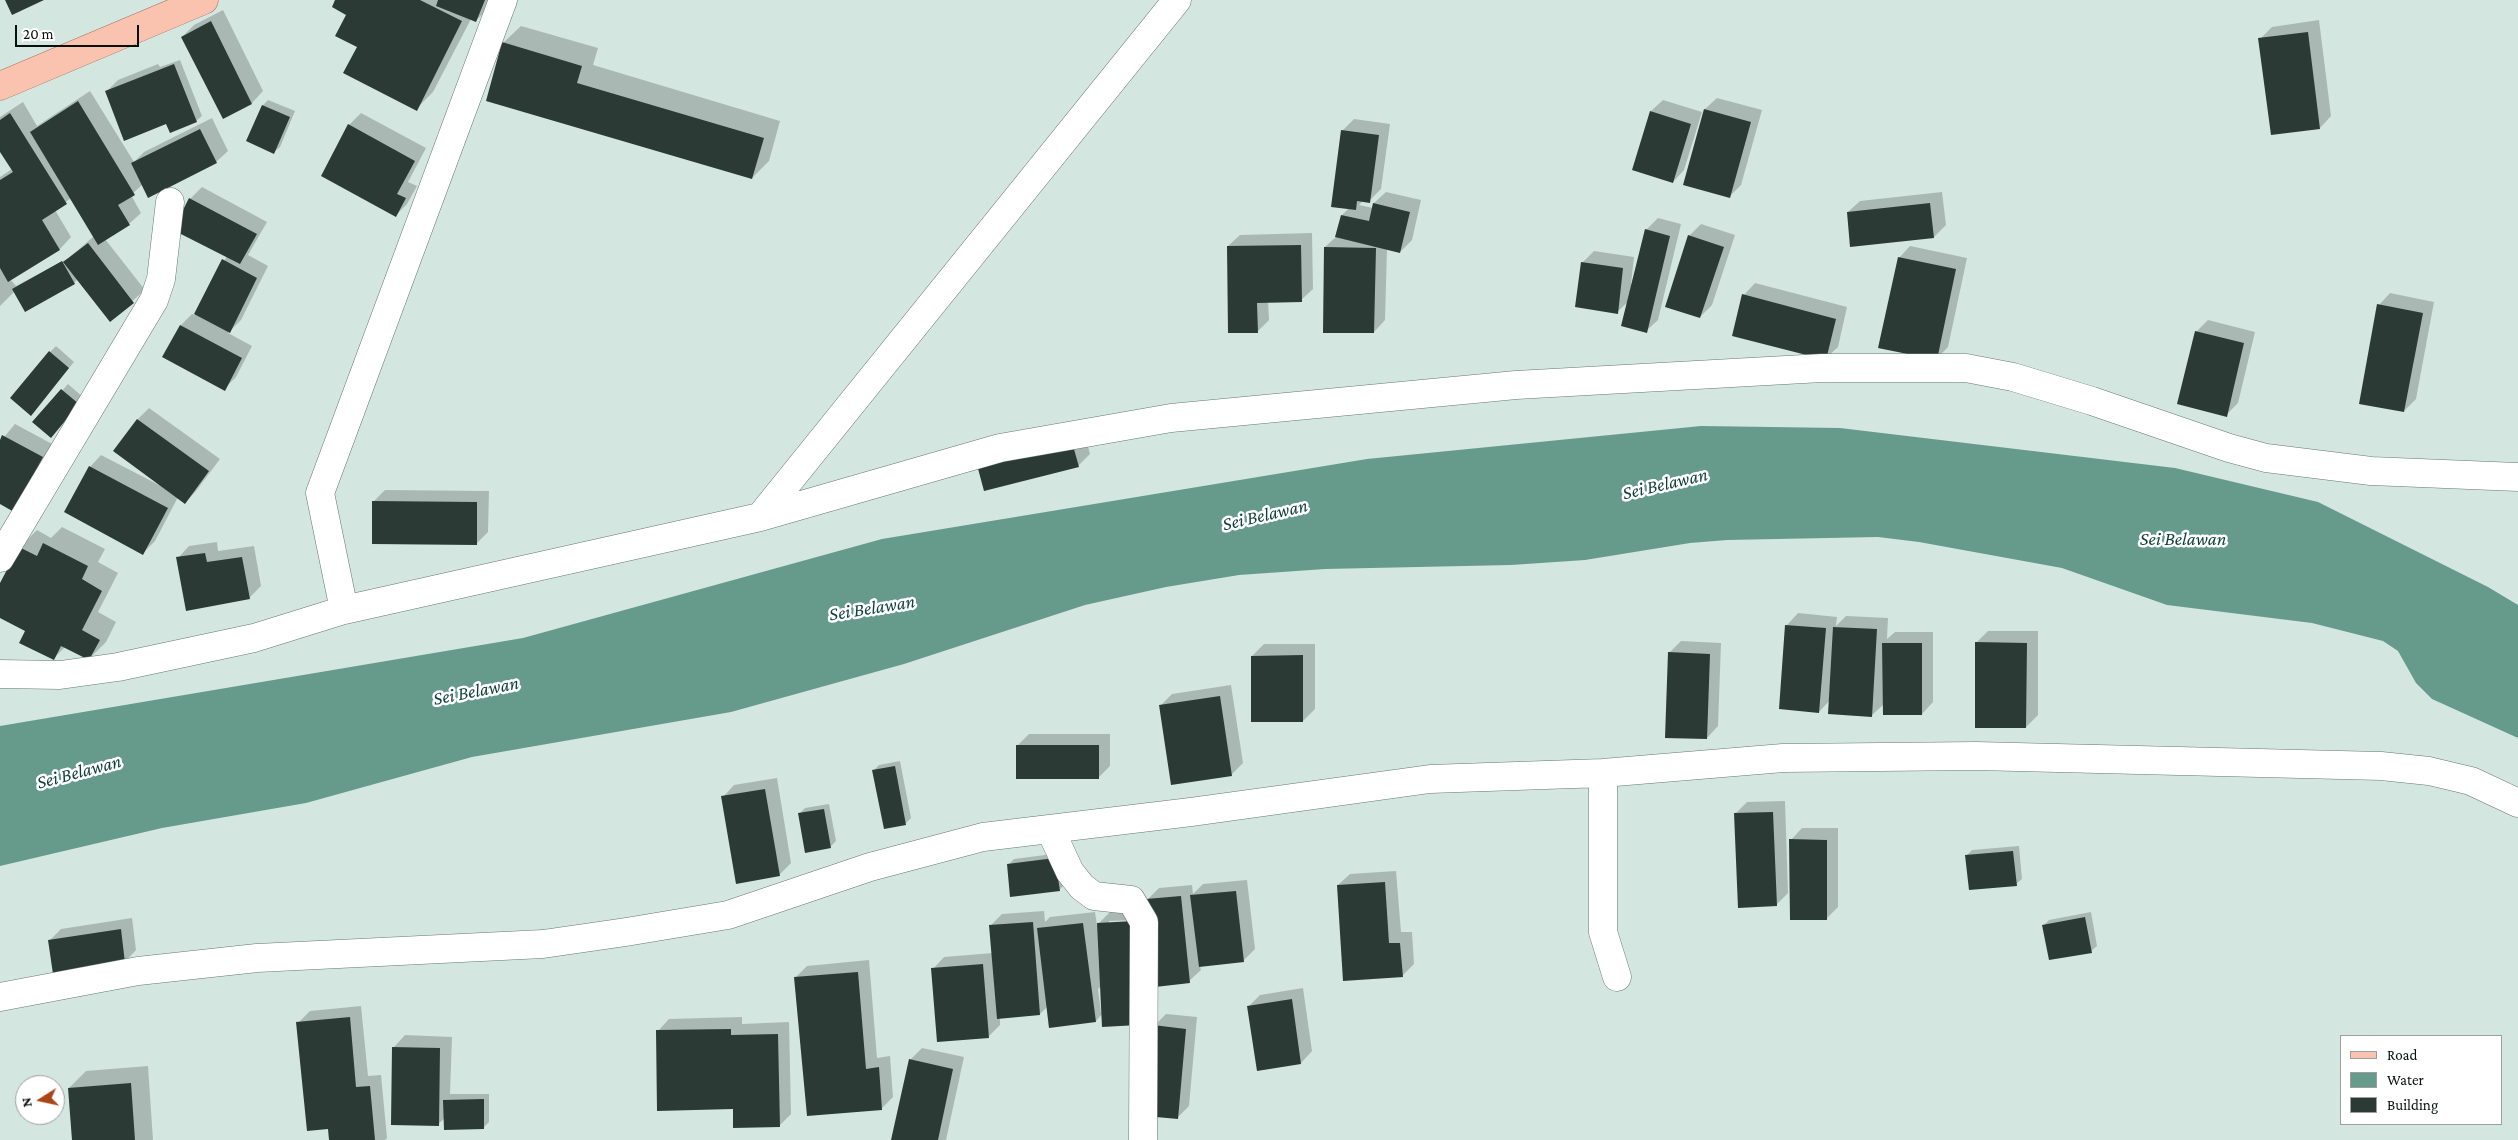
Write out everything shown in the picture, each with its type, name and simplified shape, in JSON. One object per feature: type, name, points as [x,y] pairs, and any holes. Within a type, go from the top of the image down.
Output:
[{"type":"main road","points":[[0,86],[204,0]]},
{"type":"street","points":[[344,610],[320,493],[503,0]]},
{"type":"street","points":[[760,517],[1177,0]]},
{"type":"street","points":[[0,558],[154,300],[161,279],[170,202]]},
{"type":"street","points":[[0,674],[60,675],[118,667],[254,638],[344,610],[760,517],[1000,448],[1171,418],[1516,385],[1822,368],[1966,368],[2013,377],[2266,458],[2371,471],[2518,477]]},
{"type":"street","points":[[0,997],[138,971],[257,958],[543,944],[626,932],[728,915],[870,867],[983,836],[1200,811],[1430,778],[1603,772],[1783,758],[1976,756],[2381,766],[2429,771],[2471,781],[2518,803]]},
{"type":"street","points":[[1603,772],[1603,932],[1617,977]]},
{"type":"street","points":[[1050,829],[1070,872],[1082,887],[1094,896],[1131,900],[1144,922],[1143,1140]]},
{"type":"water","name":"Sei Belawan","points":[[1701,426],[1840,428],[2175,468],[2318,502],[2488,587],[2518,605],[2518,738],[2432,699],[2416,683],[2398,651],[2383,641],[2312,623],[2167,605],[2062,568],[1919,542],[1878,537],[1727,540],[1690,543],[1585,560],[1511,565],[1325,569],[1239,575],[1166,587],[1085,605],[904,664],[731,712],[472,757],[306,803],[162,828],[0,866],[0,726],[523,638],[882,539],[1367,459]]},
{"type":"building","points":[[5,0],[44,0],[12,15]]},
{"type":"building","points":[[335,0],[420,0],[462,21],[417,111],[343,73],[357,47],[335,36],[346,15],[332,7]]},
{"type":"building","points":[[438,0],[485,0],[476,22],[436,6]]},
{"type":"building","points":[[211,21],[252,104],[223,119],[181,37]]},
{"type":"building","points":[[2308,32],[2320,129],[2271,135],[2258,38]]},
{"type":"building","points":[[502,42],[582,66],[577,83],[764,138],[752,179],[486,101]]},
{"type":"building","points":[[174,64],[197,122],[170,133],[166,124],[124,141],[105,91]]},
{"type":"building","points":[[78,101],[135,195],[118,205],[130,225],[98,245],[30,132]]},
{"type":"building","points":[[262,105],[290,117],[274,154],[246,141]]},
{"type":"building","points":[[1704,109],[1751,122],[1730,198],[1683,185]]},
{"type":"building","points":[[1650,111],[1691,124],[1673,183],[1632,170]]},
{"type":"building","points":[[10,113],[67,204],[42,220],[60,250],[8,282],[0,268],[0,180],[13,172],[0,152],[0,120]]},
{"type":"building","points":[[348,124],[415,161],[397,194],[406,198],[396,217],[321,176]]},
{"type":"building","points":[[200,129],[217,163],[148,198],[131,163]]},
{"type":"building","points":[[1341,130],[1379,135],[1370,203],[1357,201],[1356,210],[1331,207]]},
{"type":"building","points":[[189,198],[257,234],[240,264],[173,230]]},
{"type":"building","points":[[1373,203],[1410,212],[1400,253],[1335,237],[1341,215],[1369,221]]},
{"type":"building","points":[[1930,203],[1934,238],[1850,247],[1847,212]]},
{"type":"building","points":[[1645,229],[1670,236],[1647,333],[1621,326]]},
{"type":"building","points":[[1688,235],[1724,247],[1700,318],[1665,307]]},
{"type":"building","points":[[88,243],[134,303],[110,322],[63,262]]},
{"type":"building","points":[[1301,245],[1302,302],[1257,303],[1258,333],[1228,333],[1227,246]]},
{"type":"building","points":[[1324,247],[1376,248],[1374,333],[1323,333]]},
{"type":"building","points":[[1898,257],[1956,269],[1937,360],[1878,348]]},
{"type":"building","points":[[222,259],[257,278],[230,333],[194,314]]},
{"type":"building","points":[[62,261],[75,284],[25,312],[12,289]]},
{"type":"building","points":[[1581,262],[1623,268],[1618,314],[1575,307]]},
{"type":"building","points":[[1742,294],[1836,319],[1826,360],[1732,336]]},
{"type":"building","points":[[2377,304],[2423,313],[2404,412],[2359,404]]},
{"type":"building","points":[[180,325],[242,358],[225,391],[162,357]]},
{"type":"building","points":[[2195,331],[2244,343],[2227,417],[2177,404]]},
{"type":"building","points":[[49,351],[69,368],[31,416],[10,398]]},
{"type":"building","points":[[61,389],[79,404],[51,438],[32,422]]},
{"type":"building","points":[[137,419],[209,471],[185,504],[113,451]]},
{"type":"building","points":[[2,435],[43,457],[14,512],[0,504],[0,440]]},
{"type":"building","points":[[1072,442],[1079,467],[984,491],[977,465]]},
{"type":"building","points":[[89,466],[168,508],[143,555],[64,512]]},
{"type":"building","points":[[372,501],[477,502],[477,545],[372,544]]},
{"type":"building","points":[[43,543],[88,566],[82,579],[102,591],[82,630],[100,640],[89,660],[61,646],[54,660],[19,643],[25,631],[0,618],[0,583],[19,547],[37,556]]},
{"type":"building","points":[[205,553],[207,562],[242,557],[250,599],[186,611],[176,557]]},
{"type":"building","points":[[1785,625],[1826,628],[1819,713],[1779,709]]},
{"type":"building","points":[[1833,627],[1877,629],[1872,717],[1828,714]]},
{"type":"building","points":[[1975,642],[2027,643],[2026,728],[1975,728]]},
{"type":"building","points":[[1882,643],[1922,643],[1922,715],[1883,715]]},
{"type":"building","points":[[1668,652],[1710,654],[1707,739],[1665,738]]},
{"type":"building","points":[[1303,655],[1303,722],[1251,722],[1251,656]]},
{"type":"building","points":[[1220,696],[1232,776],[1171,785],[1159,705]]},
{"type":"building","points":[[1016,745],[1099,745],[1099,779],[1016,779]]},
{"type":"building","points":[[895,766],[906,825],[884,829],[872,770]]},
{"type":"building","points":[[765,789],[780,876],[736,884],[721,796]]},
{"type":"building","points":[[824,809],[831,848],[805,853],[798,813]]},
{"type":"building","points":[[1773,812],[1777,906],[1738,908],[1734,813]]},
{"type":"building","points":[[1789,839],[1827,840],[1827,920],[1790,920]]},
{"type":"building","points":[[2013,851],[2017,886],[1969,890],[1965,855]]},
{"type":"building","points":[[1055,858],[1060,891],[1010,897],[1007,864]]},
{"type":"building","points":[[1385,882],[1389,943],[1400,943],[1403,977],[1343,981],[1337,885]]},
{"type":"building","points":[[1236,891],[1244,962],[1199,967],[1190,895]]},
{"type":"building","points":[[1181,896],[1190,983],[1155,987],[1146,899]]},
{"type":"building","points":[[2085,917],[2092,953],[2049,960],[2042,925]]},
{"type":"building","points":[[1134,921],[1138,1025],[1102,1027],[1097,923]]},
{"type":"building","points":[[1033,922],[1040,1015],[997,1019],[989,925]]},
{"type":"building","points":[[1083,923],[1096,1022],[1049,1028],[1037,928]]},
{"type":"building","points":[[121,929],[125,963],[53,974],[48,940]]},
{"type":"building","points":[[983,964],[989,1038],[937,1042],[931,968]]},
{"type":"building","points":[[858,972],[866,1069],[879,1067],[882,1110],[807,1116],[794,977]]},
{"type":"building","points":[[1292,999],[1301,1064],[1257,1071],[1247,1006]]},
{"type":"building","points":[[350,1017],[356,1087],[370,1086],[375,1140],[329,1140],[328,1129],[307,1131],[296,1022]]},
{"type":"building","points":[[1153,1025],[1186,1029],[1178,1119],[1145,1116]]},
{"type":"building","points":[[731,1029],[731,1035],[778,1034],[780,1127],[733,1128],[733,1109],[657,1111],[656,1030]]},
{"type":"building","points":[[392,1047],[440,1048],[439,1126],[391,1125]]},
{"type":"building","points":[[909,1059],[953,1069],[938,1140],[891,1140]]},
{"type":"building","points":[[131,1083],[135,1140],[72,1140],[68,1088]]},
{"type":"building","points":[[484,1099],[484,1129],[444,1130],[443,1100]]}]
